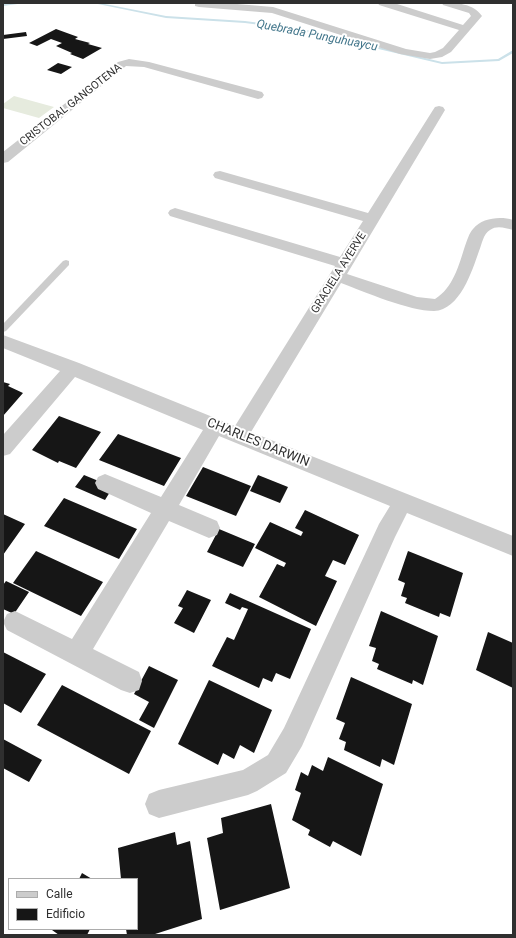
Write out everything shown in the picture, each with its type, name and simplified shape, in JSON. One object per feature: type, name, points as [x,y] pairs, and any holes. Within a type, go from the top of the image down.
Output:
[{"type":"street","points":[[383,3],[466,29]]},
{"type":"street","points":[[199,4],[274,6],[404,52],[430,56],[438,55],[447,50],[477,16],[473,12],[448,3]]},
{"type":"street","name":"CRISTOBAL GANGOTENA","points":[[3,159],[122,64],[129,62],[145,64],[258,95]]},
{"type":"street","name":"GRACIELA AYERVE","points":[[239,436],[439,110]]},
{"type":"street","points":[[220,175],[373,219]]},
{"type":"street","points":[[175,213],[341,270],[416,303],[434,305],[442,303],[452,293],[463,275],[478,232],[486,225],[502,222],[513,225]]},
{"type":"street","name":"CHARLES DARWIN","points":[[3,341],[74,368],[215,427],[513,546]]},
{"type":"street","points":[[3,448],[74,368]]},
{"type":"street","points":[[77,653],[215,427]]},
{"type":"street","points":[[105,483],[209,528]]},
{"type":"street","points":[[159,804],[248,782],[277,764],[293,737],[387,531],[403,501]]},
{"type":"street","points":[[16,622],[130,681]]},
{"type":"lane","points":[[3,329],[66,263]]},
{"type":"shaded area","points":[[14,96],[54,107],[39,118],[3,108],[3,104]]},
{"type":"building","points":[[56,29],[78,37],[75,39],[102,48],[83,59],[56,46],[62,43],[51,39],[37,46],[29,43]]},
{"type":"building","points":[[26,32],[27,36],[3,39],[3,35]]},
{"type":"building","points":[[58,63],[72,67],[61,74],[47,70]]},
{"type":"building","points":[[3,382],[10,384],[8,386],[23,393],[3,416]]},
{"type":"building","points":[[59,416],[101,432],[76,468],[59,461],[58,463],[32,450]]},
{"type":"building","points":[[118,434],[181,458],[164,486],[99,460]]},
{"type":"building","points":[[203,467],[251,486],[236,516],[186,496]]},
{"type":"building","points":[[84,475],[113,487],[105,500],[75,487]]},
{"type":"building","points":[[258,475],[288,487],[280,503],[250,491]]},
{"type":"building","points":[[64,498],[137,529],[119,559],[44,526]]},
{"type":"building","points":[[305,510],[359,535],[345,565],[333,560],[325,576],[337,581],[316,626],[259,597],[277,564],[284,567],[286,563],[255,548],[270,522],[301,536],[303,532],[295,528]]},
{"type":"building","points":[[3,514],[25,524],[3,555]]},
{"type":"building","points":[[219,529],[255,544],[243,567],[207,552]]},
{"type":"building","points":[[36,551],[103,582],[81,616],[13,583]]},
{"type":"building","points":[[408,551],[463,573],[450,617],[440,613],[439,617],[405,603],[407,598],[401,596],[405,583],[398,580]]},
{"type":"building","points":[[6,581],[29,592],[14,614],[3,609],[3,585]]},
{"type":"building","points":[[187,590],[211,600],[194,633],[174,623],[183,608],[178,606]]},
{"type":"building","points":[[230,593],[311,629],[290,679],[276,673],[272,682],[263,678],[259,688],[212,666],[227,637],[234,640],[248,609],[242,607],[240,610],[225,603]]},
{"type":"building","points":[[381,611],[438,636],[423,685],[413,680],[412,684],[377,669],[379,664],[372,661],[376,648],[369,646]]},
{"type":"building","points":[[488,632],[513,643],[513,688],[476,670]]},
{"type":"building","points":[[3,652],[46,674],[21,713],[3,703]]},
{"type":"building","points":[[149,666],[178,680],[154,728],[139,720],[149,702],[134,694]]},
{"type":"building","points":[[351,677],[412,704],[394,765],[382,759],[380,767],[344,750],[346,742],[339,739],[345,723],[336,719]]},
{"type":"building","points":[[209,680],[272,710],[254,753],[240,745],[234,759],[223,753],[218,765],[178,744]]},
{"type":"building","points":[[62,685],[151,731],[129,774],[37,725]]},
{"type":"building","points":[[3,739],[42,760],[29,782],[3,768]]},
{"type":"building","points":[[328,757],[383,784],[361,856],[333,841],[330,847],[308,835],[310,830],[292,820],[301,793],[295,790],[301,772],[308,776],[312,765],[323,771]]},
{"type":"building","points":[[271,804],[290,888],[220,910],[207,838],[223,833],[221,818]]},
{"type":"building","points":[[175,832],[177,845],[190,841],[202,919],[152,935],[127,935],[126,930],[138,930],[138,878],[121,878],[118,848]]},
{"type":"building","points":[[82,873],[90,878],[80,878]]},
{"type":"building","points":[[52,930],[90,930],[87,935],[59,935]]},
{"type":"waterway","name":"Quebrada Punguhuaycu","points":[[3,5],[23,3]]},
{"type":"waterway","name":"Quebrada Punguhuaycu","points":[[95,3],[166,17],[245,22],[298,29],[442,63],[499,60],[513,51]]}]
